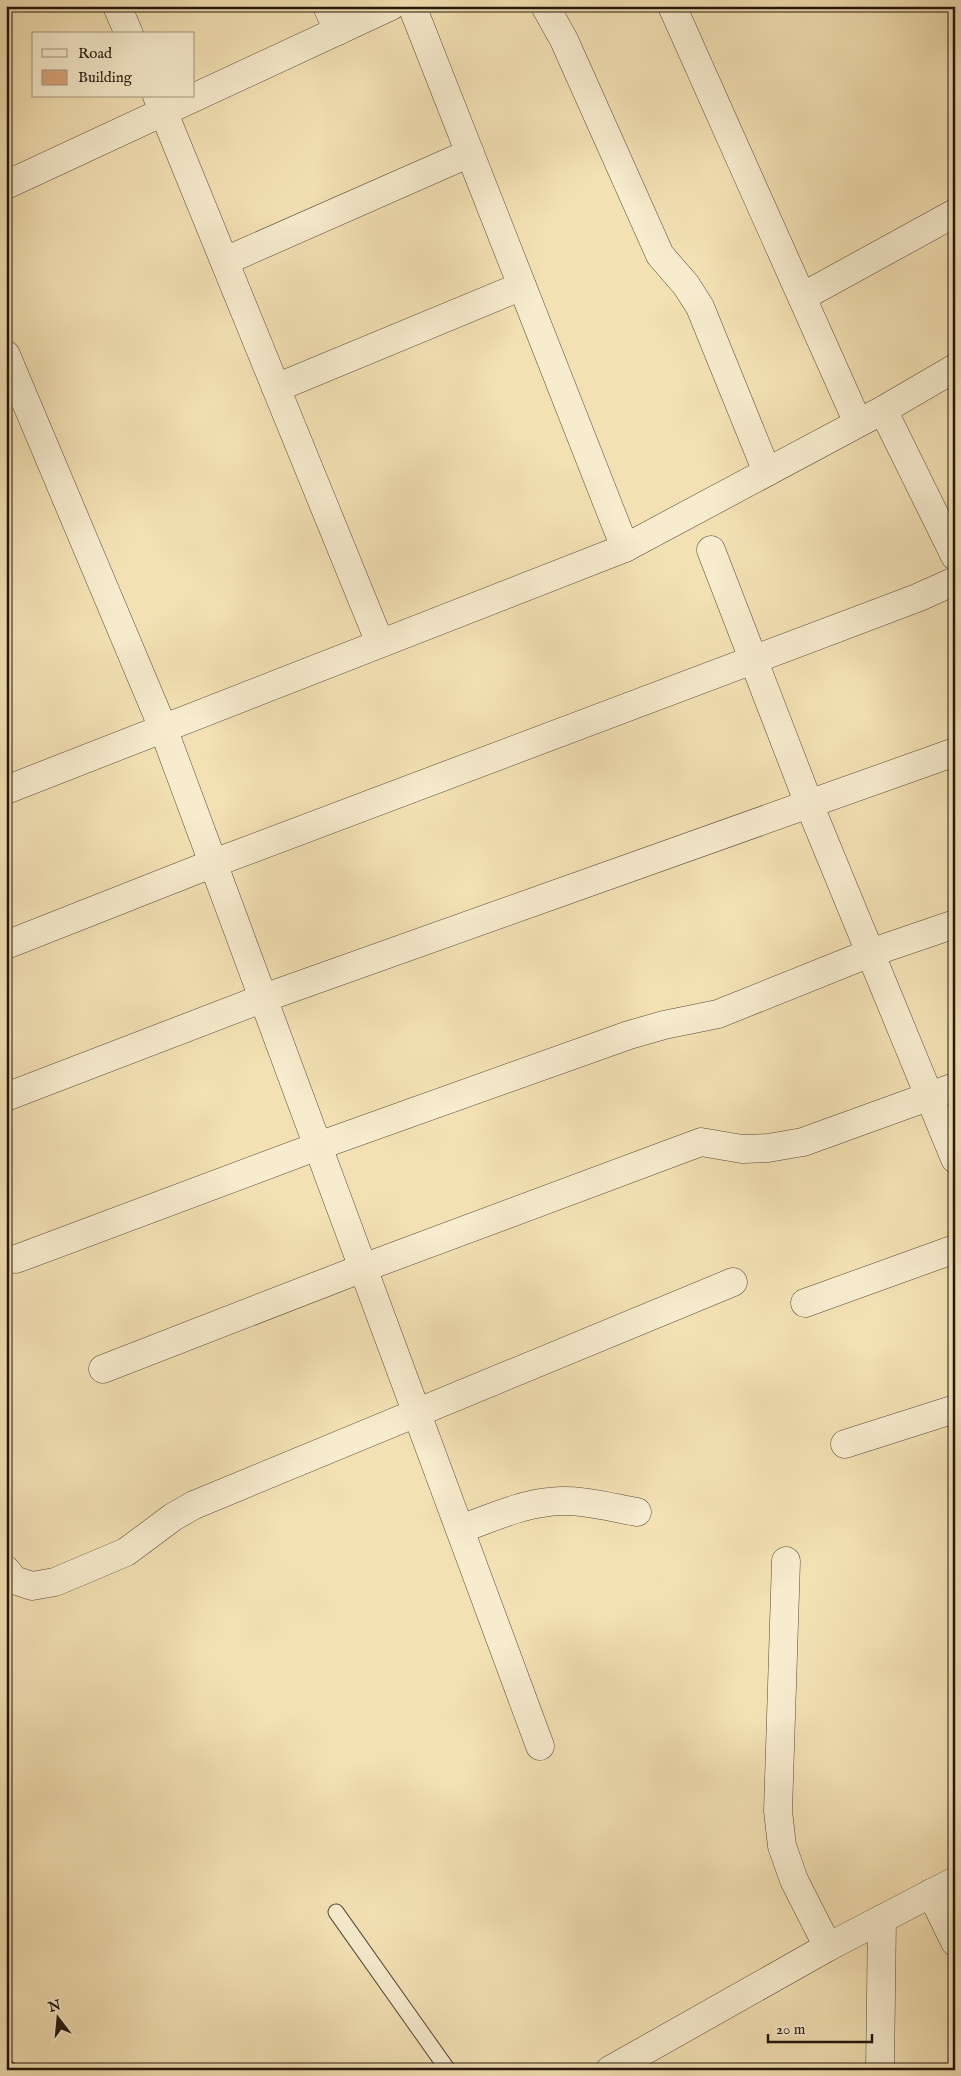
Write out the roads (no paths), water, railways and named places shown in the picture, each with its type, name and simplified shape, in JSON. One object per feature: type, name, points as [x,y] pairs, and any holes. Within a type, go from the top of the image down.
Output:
[{"type":"street","points":[[117,6],[128,32]]},
{"type":"street","points":[[327,6],[338,31]]},
{"type":"street","points":[[195,90],[338,31],[391,6]]},
{"type":"street","points":[[412,6],[625,548]]},
{"type":"street","points":[[545,6],[564,40],[660,255],[686,285],[700,307],[767,472]]},
{"type":"street","points":[[672,6],[858,423]]},
{"type":"street","points":[[8,180],[175,98]]},
{"type":"street","points":[[160,104],[380,643]]},
{"type":"street","points":[[224,261],[470,153]]},
{"type":"street","points":[[802,297],[955,213]]},
{"type":"street","points":[[276,388],[522,286]]},
{"type":"street","points":[[6,356],[163,728],[540,1746]]},
{"type":"street","points":[[6,790],[625,548],[884,410],[955,368]]},
{"type":"street","points":[[884,410],[953,546]]},
{"type":"street","points":[[711,550],[809,804],[955,1159]]},
{"type":"street","points":[[6,945],[214,863],[917,598],[955,581]]},
{"type":"street","points":[[6,1097],[264,998],[955,752]]},
{"type":"street","points":[[16,1259],[318,1146],[629,1035],[664,1025],[718,1014],[870,953],[955,924]]},
{"type":"street","points":[[103,1369],[364,1268],[701,1142],[750,1148],[768,1148],[803,1142],[955,1087]]},
{"type":"street","points":[[805,1303],[955,1250]]},
{"type":"street","points":[[6,1570],[14,1580],[32,1586],[55,1582],[126,1552],[173,1517],[194,1505],[733,1282]]},
{"type":"street","points":[[845,1444],[955,1409]]},
{"type":"street","points":[[460,1529],[524,1507],[549,1502],[572,1501],[637,1512]]},
{"type":"street","points":[[786,1561],[778,1810],[782,1846],[794,1880],[828,1947]]},
{"type":"street","points":[[610,2070],[828,1947],[943,1887],[955,1942]]},
{"type":"street","points":[[880,2070],[882,1919]]},
{"type":"lane","points":[[336,1912],[448,2070]]}]
